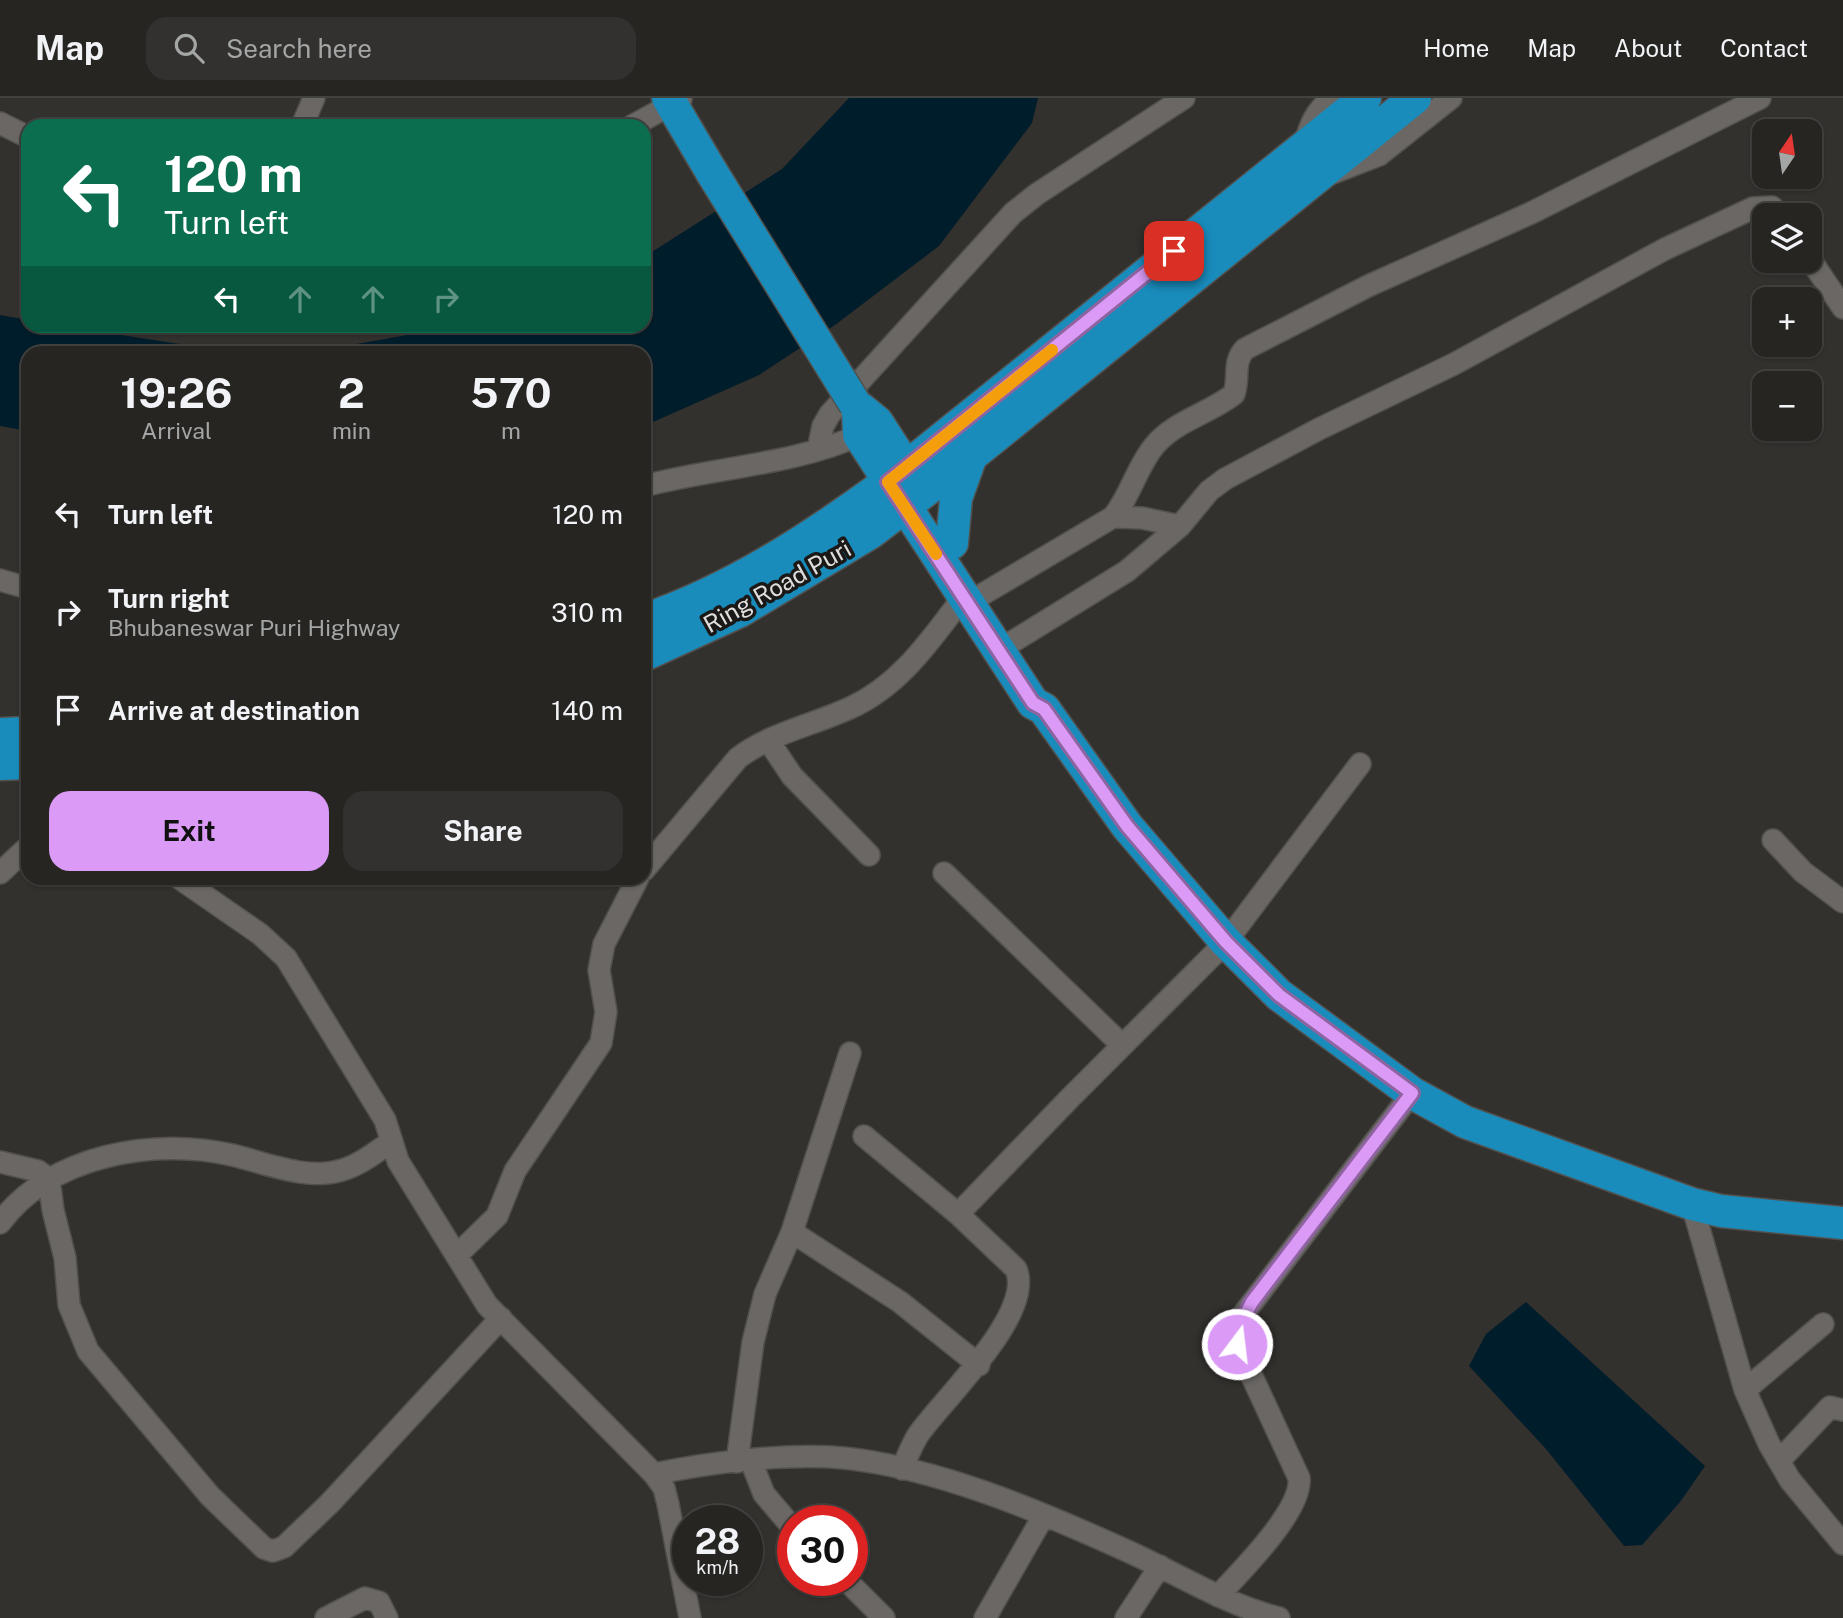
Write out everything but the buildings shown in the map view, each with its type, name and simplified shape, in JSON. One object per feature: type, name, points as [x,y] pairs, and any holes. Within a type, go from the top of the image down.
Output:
[{"type":"highway","points":[[905,488],[948,434],[1365,98]]},
{"type":"highway","points":[[905,488],[971,457],[1415,98]]},
{"type":"highway","points":[[675,100],[711,171],[863,423],[973,595],[1033,703],[1044,709],[1127,826],[1226,942],[1279,995],[1412,1093],[1465,1122],[1692,1204],[1721,1211],[1843,1223]]},
{"type":"highway","points":[[863,423],[948,434]]},
{"type":"highway","points":[[839,517],[863,423]]},
{"type":"highway","points":[[943,547],[956,498],[971,457]]},
{"type":"highway","name":"Ring Road Puri","points":[[651,617],[749,575],[839,517],[905,488]]},
{"type":"highway","name":"Ring Road Puri","points":[[651,653],[740,611],[870,533],[905,488]]},
{"type":"highway","points":[[870,533],[943,547]]},
{"type":"highway","points":[[973,595],[1012,642],[1045,696],[1044,709]]},
{"type":"highway","points":[[0,734],[21,733]]},
{"type":"highway","points":[[0,764],[21,763]]},
{"type":"street","points":[[305,119],[314,98]]},
{"type":"street","points":[[818,450],[823,426],[830,414],[1013,214],[1037,194],[1184,98]]},
{"type":"street","points":[[1303,148],[1311,120],[1319,108],[1332,98]]},
{"type":"street","points":[[1313,179],[1379,155],[1451,98]]},
{"type":"street","points":[[651,861],[719,777],[738,758],[768,740],[853,707],[887,685],[909,666],[973,595],[1113,517],[1126,500],[1154,446],[1166,434],[1234,394],[1238,384],[1235,363],[1245,349],[1368,286],[1531,213],[1760,98]]},
{"type":"street","points":[[644,119],[675,100]]},
{"type":"street","points":[[0,123],[21,134]]},
{"type":"street","points":[[1012,642],[1127,571],[1180,526],[1209,491],[1225,479],[1319,429],[1454,364],[1665,249],[1752,208]]},
{"type":"street","points":[[1819,273],[1843,308]]},
{"type":"street","points":[[651,484],[818,450],[863,423]]},
{"type":"street","points":[[1113,517],[1142,518],[1180,526]]},
{"type":"street","points":[[0,580],[21,585]]},
{"type":"street","points":[[768,740],[792,776],[869,855]]},
{"type":"street","points":[[958,1214],[1226,942],[1360,764]]},
{"type":"street","points":[[1773,840],[1803,872],[1843,902]]},
{"type":"street","points":[[0,873],[21,854]]},
{"type":"street","points":[[944,873],[1122,1045]]},
{"type":"street","points":[[189,885],[260,934],[286,958],[385,1120],[398,1161],[487,1305],[654,1474],[664,1488],[690,1618]]},
{"type":"street","points":[[457,1255],[497,1216],[514,1171],[601,1043],[606,1012],[599,970],[604,944],[634,885]]},
{"type":"street","points":[[777,1509],[744,1462],[760,1314],[792,1233],[850,1053]]},
{"type":"street","points":[[1218,1596],[1250,1562],[1296,1501],[1300,1489],[1299,1478],[1237,1344],[1237,1331],[1242,1316],[1412,1093]]},
{"type":"street","points":[[864,1136],[958,1214],[1016,1269],[1021,1281],[1018,1295],[979,1365],[917,1437],[902,1469]]},
{"type":"street","points":[[0,1223],[24,1197],[49,1179],[107,1158],[166,1147],[202,1149],[313,1173],[341,1171],[365,1160],[392,1141]]},
{"type":"street","points":[[0,1162],[37,1171],[49,1179]]},
{"type":"street","points":[[49,1179],[52,1210],[65,1258],[69,1305],[88,1351],[210,1496],[264,1548],[273,1551],[284,1547],[330,1503],[501,1318]]},
{"type":"street","points":[[1692,1204],[1745,1390],[1790,1480],[1843,1544]]},
{"type":"street","points":[[792,1233],[900,1302],[979,1365]]},
{"type":"street","points":[[1745,1390],[1823,1324]]},
{"type":"street","points":[[1779,1461],[1830,1407],[1843,1410]]},
{"type":"street","points":[[654,1474],[690,1466],[818,1457],[902,1469],[1044,1515],[1160,1566],[1242,1608],[1279,1618]]},
{"type":"street","points":[[985,1618],[1044,1515]]},
{"type":"street","points":[[1126,1618],[1160,1566]]},
{"type":"street","points":[[862,1596],[884,1618]]},
{"type":"street","points":[[326,1618],[365,1598],[372,1598],[379,1602],[387,1618]]},
{"type":"water","points":[[849,98],[1038,98],[1032,123],[939,246],[835,325],[759,375],[651,423],[651,346],[346,346],[418,333],[651,333],[651,253],[782,169]]},
{"type":"water","points":[[0,315],[21,319],[21,333],[108,333],[193,346],[21,346],[21,430],[0,426]]},
{"type":"water","points":[[1526,1302],[1705,1466],[1680,1502],[1642,1545],[1624,1546],[1546,1449],[1469,1366],[1486,1334]]},
{"type":"slow traffic","points":[[936,554],[888,482],[1052,350]]},
{"type":"route","points":[[1174,251],[888,482],[1033,703],[1044,709],[1127,826],[1226,942],[1279,995],[1412,1093],[1242,1316],[1237,1331],[1237,1344]]}]
